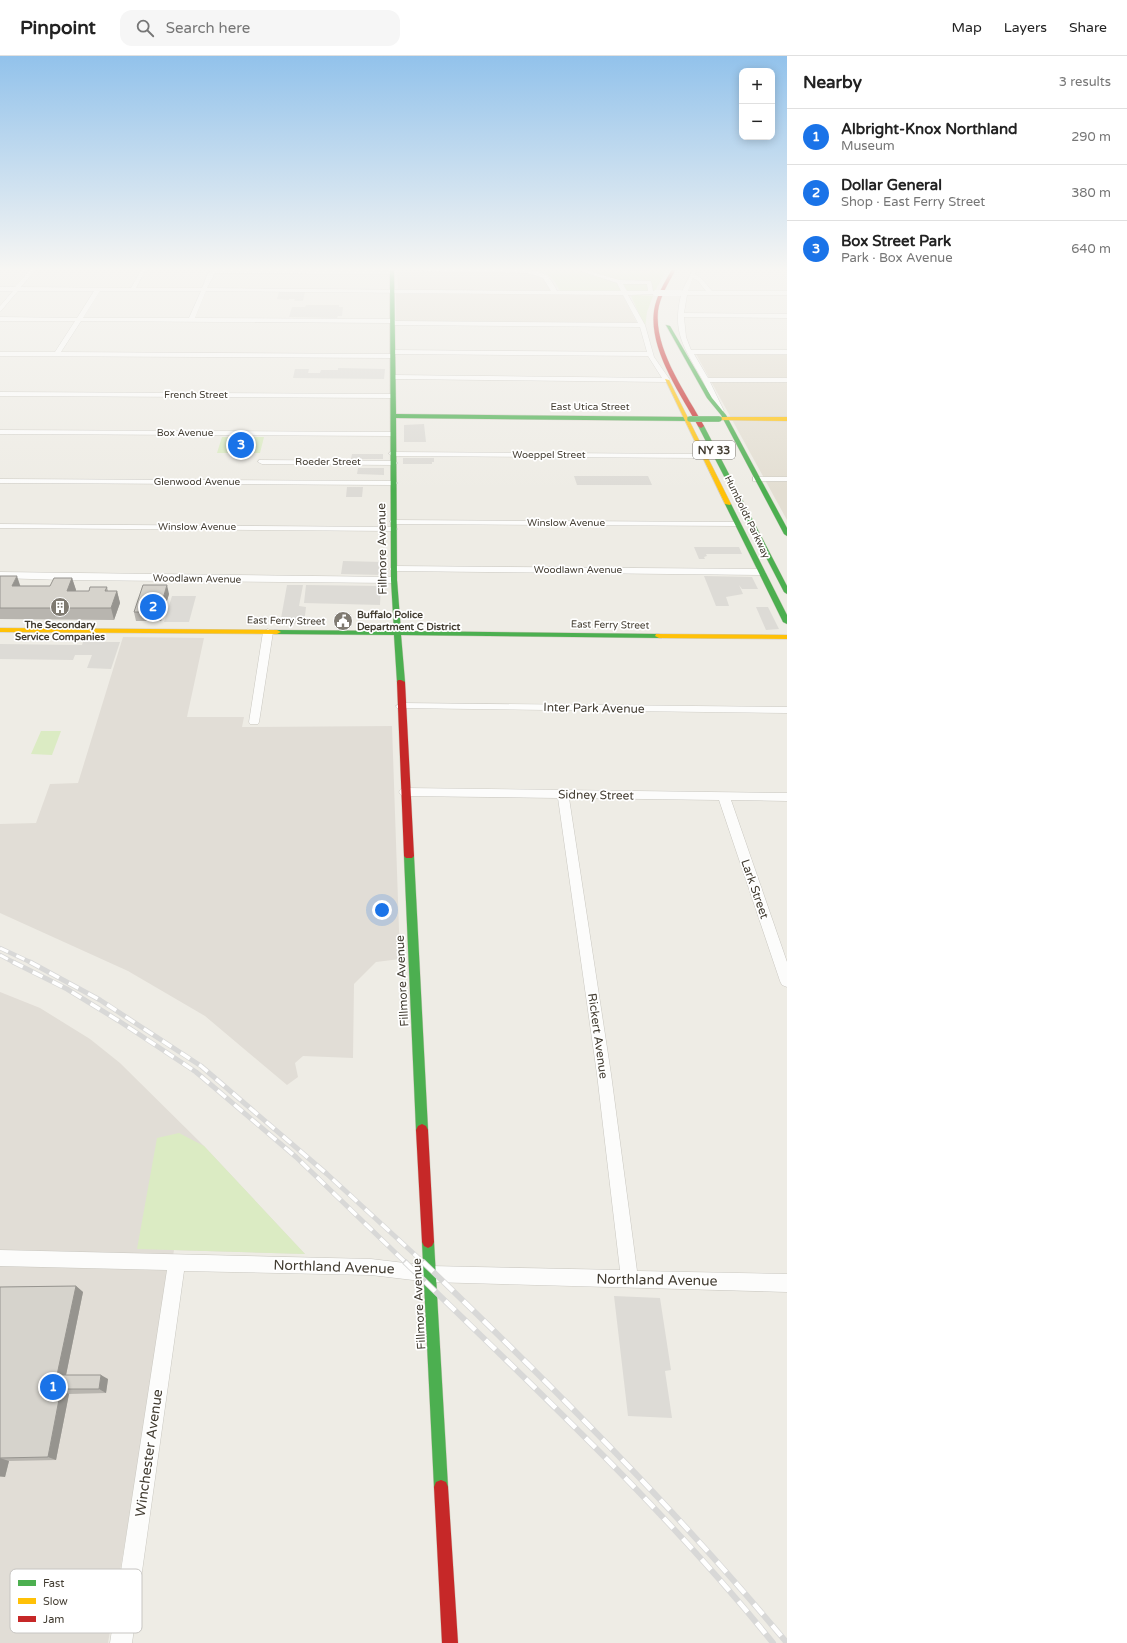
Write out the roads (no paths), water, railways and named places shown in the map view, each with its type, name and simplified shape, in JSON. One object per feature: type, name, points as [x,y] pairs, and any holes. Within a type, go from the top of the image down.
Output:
[{"type":"main road","name":"Fillmore Avenue","points":[[393,343],[394,580],[450,1643]]},
{"type":"main road","points":[[652,343],[667,380]]},
{"type":"main road","name":"NY 33","points":[[661,343],[665,354],[787,592]]},
{"type":"main road","name":"NY 33","points":[[671,343],[676,355],[717,430]]},
{"type":"main road","name":"NY 33","points":[[680,343],[722,418]]},
{"type":"main road","name":"Humboldt Parkway","points":[[667,380],[688,419],[787,622]]},
{"type":"main road","name":"East Utica Street","points":[[393,416],[787,419]]},
{"type":"main road","points":[[722,418],[756,479],[784,524],[787,534]]},
{"type":"main road","name":"East Ferry Street","points":[[0,630],[787,637]]},
{"type":"street","points":[[57,354],[64,343]]},
{"type":"street","name":"Humboldt Parkway","points":[[647,343],[650,354],[667,380]]},
{"type":"street","points":[[686,343],[706,380],[722,418]]},
{"type":"street","points":[[690,352],[787,352]]},
{"type":"street","points":[[0,354],[650,354]]},
{"type":"street","points":[[393,377],[667,380]]},
{"type":"street","points":[[706,380],[787,380]]},
{"type":"street","name":"French Street","points":[[0,394],[393,396]]},
{"type":"street","name":"Box Avenue","points":[[0,432],[393,434]]},
{"type":"street","name":"Woeppel Street","points":[[394,458],[705,456]]},
{"type":"street","name":"Roeder Street","points":[[262,462],[394,458]]},
{"type":"street","points":[[756,479],[787,479]]},
{"type":"street","name":"Glenwood Avenue","points":[[0,481],[394,483]]},
{"type":"street","name":"Winslow Avenue","points":[[0,526],[738,524]]},
{"type":"street","name":"Woodlawn Avenue","points":[[394,569],[762,572]]},
{"type":"street","name":"Woodlawn Avenue","points":[[0,575],[63,577],[394,580]]},
{"type":"street","points":[[254,722],[268,632]]},
{"type":"street","name":"Inter Park Avenue","points":[[401,706],[787,710]]},
{"type":"street","name":"Sidney Street","points":[[405,792],[787,797]]},
{"type":"street","name":"Rickert Avenue","points":[[563,795],[604,1074],[630,1279]]},
{"type":"street","name":"Lark Street","points":[[724,797],[787,981]]},
{"type":"street","name":"Northland Avenue","points":[[0,1258],[371,1267],[430,1274],[787,1283]]},
{"type":"street","name":"Winchester Avenue","points":[[132,1569],[177,1263]]},
{"type":"street","name":"Winchester Avenue","points":[[121,1643],[122,1633]]},
{"type":"railway","points":[[0,948],[31,962]]},
{"type":"railway","points":[[0,955],[15,963]]},
{"type":"railway","points":[[31,962],[100,1000],[201,1066],[327,1174],[424,1263]]},
{"type":"railway","points":[[15,963],[67,989],[119,1021],[196,1072],[296,1157],[406,1263]]},
{"type":"railway","points":[[405,1262],[548,1400],[641,1494],[730,1592],[773,1643]]},
{"type":"railway","points":[[423,1262],[518,1354],[656,1495],[701,1544],[787,1643]]},
{"type":"place","name":"Box Street Park","points":[[241,445]]},
{"type":"place","name":"The Secondary Service Companies","points":[[60,607]]},
{"type":"place","name":"Dollar General","points":[[153,607]]},
{"type":"place","name":"Buffalo Police Department C District","points":[[343,621]]},
{"type":"place","name":"Albright-Knox Northland","points":[[53,1387]]}]
